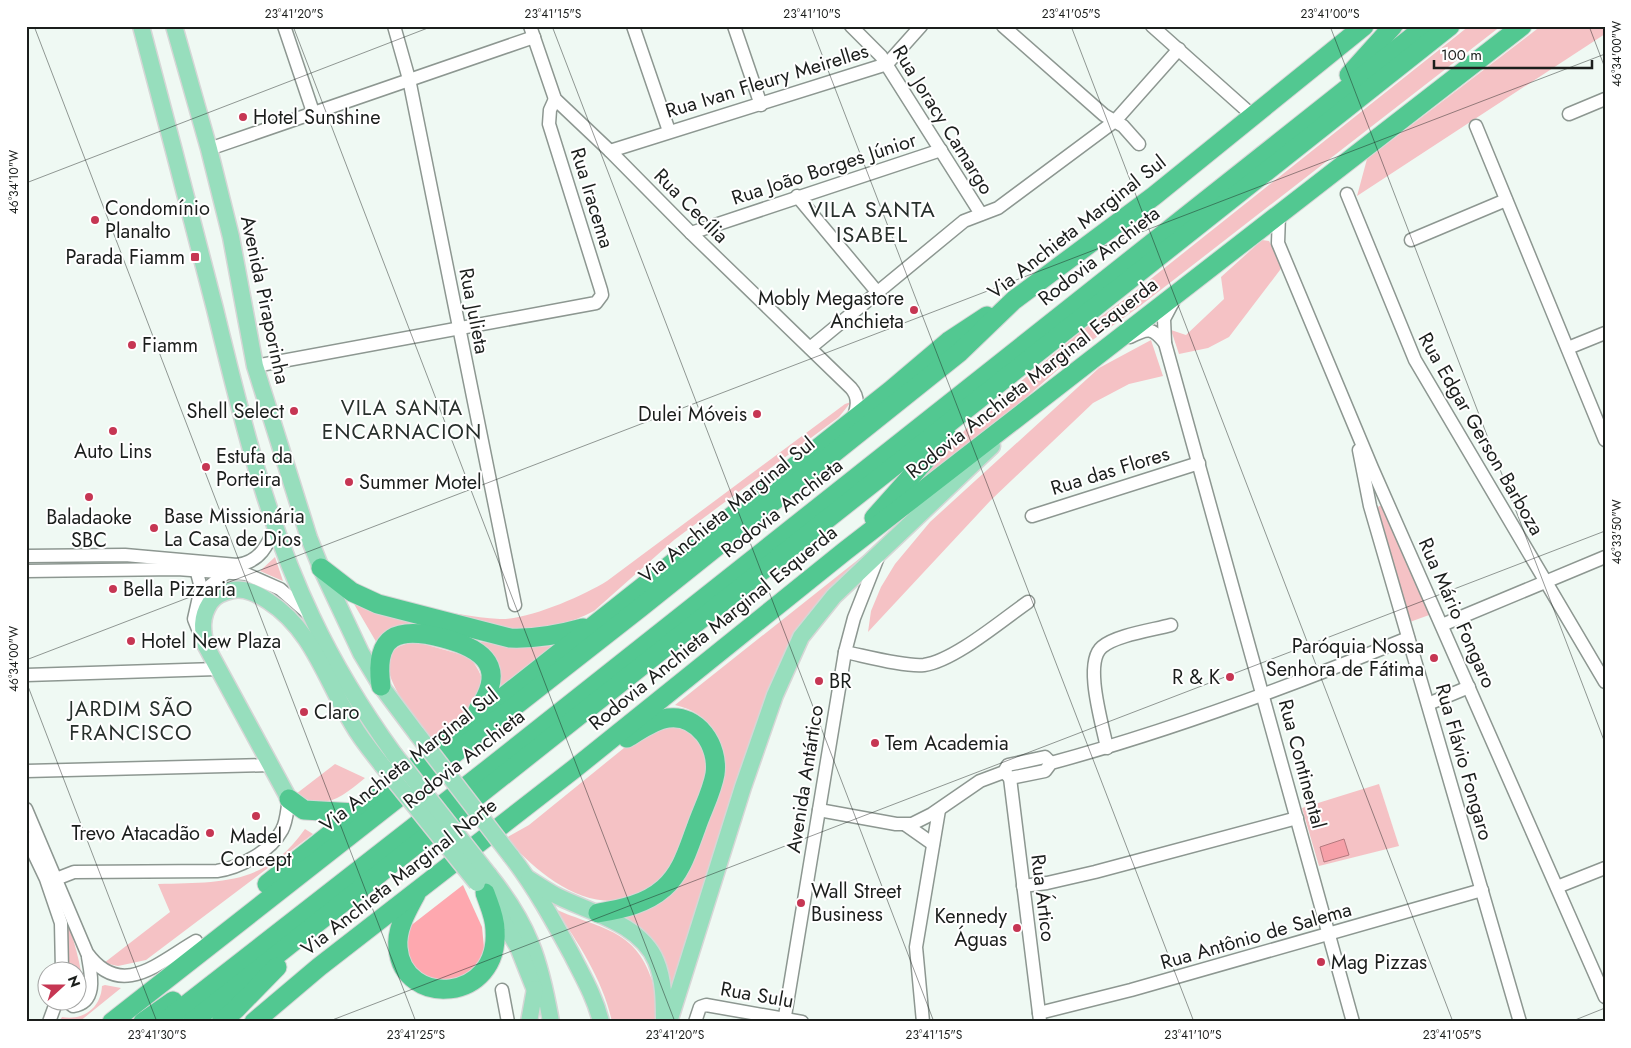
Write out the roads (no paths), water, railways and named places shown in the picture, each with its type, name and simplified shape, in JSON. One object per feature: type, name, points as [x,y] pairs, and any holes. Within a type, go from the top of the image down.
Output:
[{"type":"highway","points":[[1338,47],[1347,26]]},
{"type":"highway","name":"Via Anchieta Marginal Sul","points":[[112,1022],[750,521],[960,352],[1014,300],[1154,196],[1364,26]]},
{"type":"highway","points":[[1314,114],[1393,26]]},
{"type":"highway","name":"Rodovia Anchieta","points":[[164,1022],[509,753],[1426,26]]},
{"type":"highway","name":"Rodovia Anchieta","points":[[192,1022],[1450,26]]},
{"type":"highway","name":"Rodovia Anchieta Marginal Esquerda","points":[[574,769],[845,551],[1522,26]]},
{"type":"highway","points":[[102,1022],[196,941],[471,720],[890,391],[949,341],[1014,300]]},
{"type":"highway","points":[[845,551],[985,395]]},
{"type":"highway","points":[[321,568],[352,592],[370,601],[510,638],[532,639],[553,636],[591,626]]},
{"type":"highway","points":[[382,686],[379,663],[382,652],[389,642],[400,635],[419,632],[466,644],[480,653],[488,664],[492,676],[489,691],[471,720]]},
{"type":"highway","points":[[574,769],[650,725],[666,718],[680,719],[698,727],[710,743],[715,756],[713,781],[677,873],[665,887],[651,898],[635,905],[598,913]]},
{"type":"highway","name":"Via Anchieta Marginal Norte","points":[[254,1022],[418,889],[574,769]]},
{"type":"highway","points":[[289,799],[304,810],[356,813]]},
{"type":"highway","points":[[418,889],[402,922],[398,938],[399,956],[411,976],[425,986],[440,990],[462,987],[477,979],[488,967],[494,950],[496,931],[484,884]]},
{"type":"highway","points":[[143,1022],[235,956],[300,915]]},
{"type":"highway","points":[[221,1022],[270,975],[296,940]]},
{"type":"main road","points":[[141,26],[236,397],[276,525],[312,617],[332,685]]},
{"type":"main road","name":"Avenida Piraporinha","points":[[174,26],[209,149],[232,244],[255,366],[321,568],[361,653],[382,686],[529,879]]},
{"type":"main road","points":[[669,1022],[743,786],[788,664],[801,637],[834,596],[882,548],[1046,397]]},
{"type":"main road","points":[[289,799],[206,646],[202,621],[209,604],[220,595],[237,590],[252,592],[272,603],[292,621],[313,648],[354,726],[388,759],[484,884],[512,935],[535,989],[544,1022]]},
{"type":"main road","points":[[312,617],[388,759]]},
{"type":"main road","points":[[529,879],[556,896],[598,913],[638,937],[654,955],[662,981],[664,1022]]},
{"type":"main road","points":[[529,879],[591,991],[601,1022]]},
{"type":"main road","points":[[484,884],[516,912],[529,938],[536,956],[550,1022]]},
{"type":"main road","points":[[529,1022],[535,989]]},
{"type":"street","points":[[284,26],[313,112]]},
{"type":"street","name":"Rua Julieta","points":[[394,26],[408,79],[515,604]]},
{"type":"street","points":[[633,26],[670,131]]},
{"type":"street","points":[[734,26],[761,105]]},
{"type":"street","name":"Rua Joracy Camargo","points":[[850,26],[875,48],[887,64],[981,214]]},
{"type":"street","name":"Rua Ivan Fleury Meirelles","points":[[610,150],[761,105],[887,64],[922,26]]},
{"type":"street","points":[[1002,26],[1104,115],[1124,126],[1139,144]]},
{"type":"street","points":[[1152,26],[1253,116]]},
{"type":"street","points":[[209,149],[408,79],[532,32]]},
{"type":"street","name":"Rua Cecília","points":[[532,32],[555,99],[610,150],[690,233],[856,394]]},
{"type":"street","points":[[810,348],[964,222],[998,208],[1115,121],[1178,49]]},
{"type":"street","name":"Rua Iracema","points":[[458,327],[593,304],[600,300],[602,290],[550,124],[550,110],[555,99]]},
{"type":"street","points":[[1569,114],[1605,99]]},
{"type":"street","points":[[1476,126],[1605,440]]},
{"type":"street","name":"Rua João Borges Júnior","points":[[690,233],[941,150]]},
{"type":"street","name":"Rua Edgar Gerson Barboza","points":[[1347,194],[1415,360],[1544,582],[1605,682]]},
{"type":"street","points":[[798,196],[878,294]]},
{"type":"street","points":[[1411,240],[1506,200]]},
{"type":"street","points":[[1278,243],[1279,215]]},
{"type":"street","points":[[1255,233],[1270,237],[1278,243]]},
{"type":"street","name":"Rua Mário Fongaro","points":[[1278,243],[1354,426],[1605,997]]},
{"type":"street","name":"Rua Continental","points":[[1182,290],[1166,312],[1165,343],[1265,696],[1353,1022]]},
{"type":"street","points":[[255,366],[458,327]]},
{"type":"street","points":[[1110,347],[1143,330],[1156,332],[1165,343]]},
{"type":"street","points":[[1568,348],[1605,333]]},
{"type":"street","points":[[852,421],[856,408],[856,394],[866,396],[890,391]]},
{"type":"street","name":"Rua Flávio Fongaro","points":[[1354,426],[1370,506],[1520,1022]]},
{"type":"street","name":"Rua das Flores","points":[[1032,516],[1199,463]]},
{"type":"street","points":[[1370,506],[1378,500],[1387,501]]},
{"type":"street","points":[[26,571],[177,569],[195,566],[245,564],[264,551],[276,525]]},
{"type":"street","name":"Avenida Antártico","points":[[784,1020],[844,652],[862,594],[882,548]]},
{"type":"street","points":[[26,556],[125,555],[226,573],[246,574],[280,589],[312,617]]},
{"type":"street","points":[[1442,625],[1605,557]]},
{"type":"street","points":[[195,566],[201,593],[194,619],[206,646]]},
{"type":"street","points":[[201,593],[226,573]]},
{"type":"street","points":[[844,652],[917,665],[932,663],[949,656],[1028,602]]},
{"type":"street","points":[[1107,748],[1094,675],[1096,655],[1102,647],[1112,642],[1171,625]]},
{"type":"street","points":[[906,825],[926,818],[980,781],[1007,775],[1045,771],[1051,763],[1107,748],[1265,696],[1408,638]]},
{"type":"street","points":[[26,675],[217,669]]},
{"type":"street","points":[[1428,704],[1469,687]]},
{"type":"street","points":[[26,771],[270,765]]},
{"type":"street","name":"Rua Ártico","points":[[1007,775],[1040,1018]]},
{"type":"street","points":[[56,879],[74,872],[217,871],[237,867],[254,857],[280,832],[286,820],[289,799]]},
{"type":"street","points":[[26,809],[87,953],[92,983],[88,998]]},
{"type":"street","points":[[819,810],[906,825],[933,844]]},
{"type":"street","points":[[923,1022],[916,947],[939,810]]},
{"type":"street","points":[[1023,886],[1095,872],[1297,818]]},
{"type":"street","points":[[26,837],[32,846],[59,914],[62,960]]},
{"type":"street","points":[[1557,887],[1605,868]]},
{"type":"street","name":"Rua Antônio de Salema","points":[[1040,1018],[1482,890]]},
{"type":"street","points":[[87,953],[106,973],[123,977],[149,968],[196,941]]},
{"type":"street","points":[[502,990],[508,1022]]},
{"type":"street","name":"Rua Sulu","points":[[695,1022],[700,1008],[706,1005],[802,1022]]},
{"type":"street","points":[[49,1022],[53,1010]]},
{"type":"place","name":"Hotel Sunshine","points":[[243,117]]},
{"type":"place","name":"Condomínio Planalto","points":[[95,220]]},
{"type":"place","name":"Parada Fiamm","points":[[195,257]]},
{"type":"place","name":"Mobly Megastore Anchieta","points":[[914,310]]},
{"type":"place","name":"Fiamm","points":[[132,345]]},
{"type":"place","name":"Shell Select","points":[[294,411]]},
{"type":"place","name":"Dulei Móveis","points":[[757,414]]},
{"type":"place","name":"Auto Lins","points":[[113,431]]},
{"type":"place","name":"Estufa da Porteira","points":[[206,467]]},
{"type":"place","name":"Summer Motel","points":[[349,482]]},
{"type":"place","name":"Baladaoke SBC","points":[[89,497]]},
{"type":"place","name":"Base Missionária La Casa de Dios","points":[[154,528]]},
{"type":"place","name":"Bella Pizzaria","points":[[113,589]]},
{"type":"place","name":"Hotel New Plaza","points":[[131,641]]},
{"type":"place","name":"Paróquia Nossa Senhora de Fátima","points":[[1434,658]]},
{"type":"place","name":"R & K","points":[[1230,677]]},
{"type":"place","name":"BR","points":[[819,681]]},
{"type":"place","name":"Claro","points":[[304,712]]},
{"type":"place","name":"Tem Academia","points":[[875,743]]},
{"type":"place","name":"Madel Concept","points":[[256,816]]},
{"type":"place","name":"Trevo Atacadão","points":[[210,833]]},
{"type":"place","name":"Wall Street Business","points":[[801,903]]},
{"type":"place","name":"Kennedy Águas","points":[[1017,928]]},
{"type":"place","name":"Mag Pizzas","points":[[1321,962]]},
{"type":"district","name":"VILA SANTA ISABEL","points":[[872,222]]},
{"type":"district","name":"VILA SANTA ENCARNACION","points":[[402,420]]},
{"type":"district","name":"JARDIM SÃO FRANCISCO","points":[[131,721]]}]
